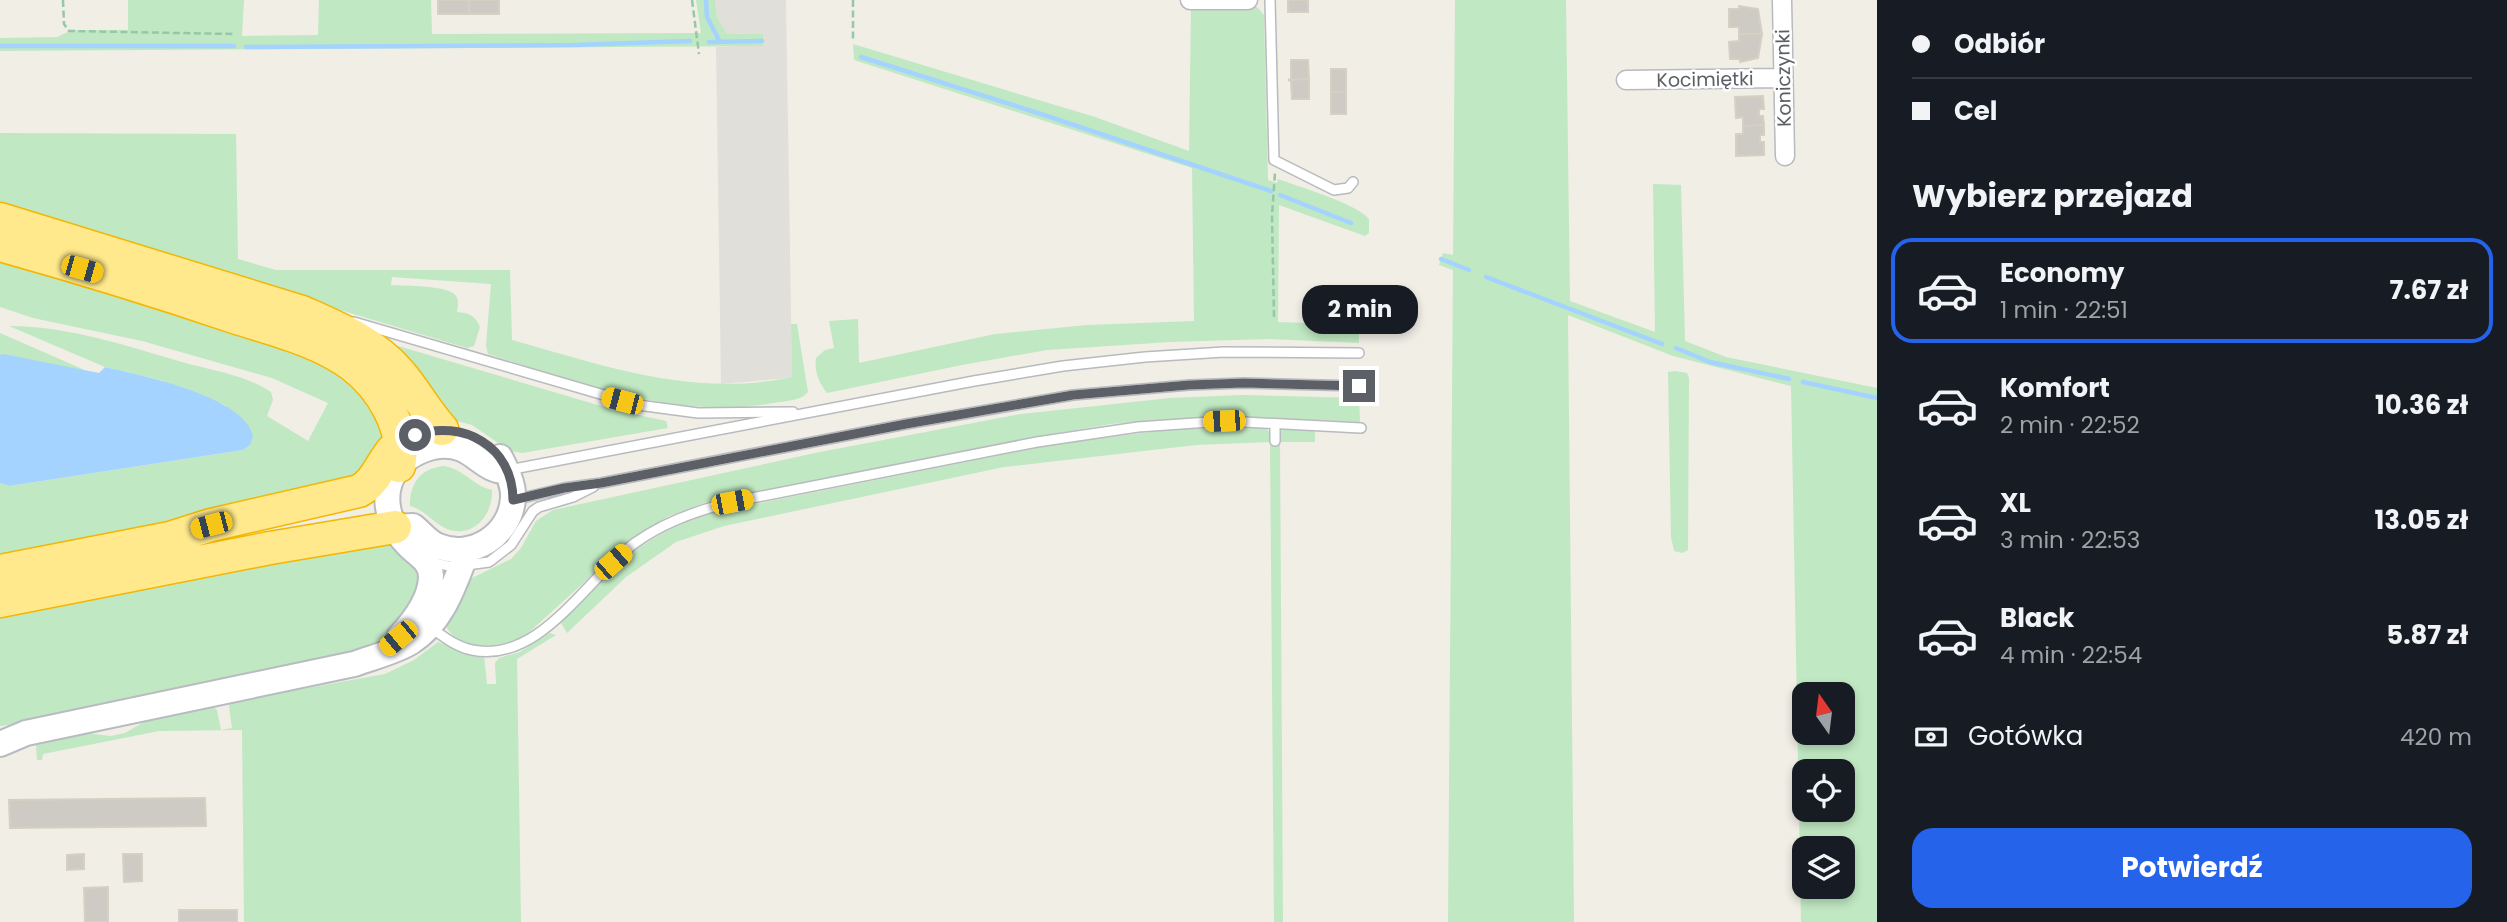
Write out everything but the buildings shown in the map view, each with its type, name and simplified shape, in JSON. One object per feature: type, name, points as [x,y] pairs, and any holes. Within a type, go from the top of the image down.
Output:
[{"type":"highway","points":[[0,219],[302,312],[347,332],[383,356],[400,373],[442,429],[427,431],[400,454],[386,456],[371,483],[359,491],[211,525],[170,538],[0,571]]},
{"type":"highway","points":[[0,245],[161,292],[329,351],[354,367],[383,398],[400,454]]},
{"type":"highway","points":[[170,538],[186,540],[387,496]]},
{"type":"highway","points":[[0,601],[270,548],[395,527]]},
{"type":"main road","points":[[0,744],[26,733],[354,664],[410,642],[429,626],[443,608],[465,558],[498,534],[509,517],[513,500],[507,471],[498,455],[485,443],[462,432],[442,429]]},
{"type":"main road","points":[[377,655],[409,627],[424,603],[431,576],[426,560],[405,543],[395,527],[387,496],[400,454],[447,446],[464,449],[494,470],[507,471]]},
{"type":"main road","points":[[395,527],[413,526],[437,546],[453,549],[465,558]]},
{"type":"main road","points":[[0,733],[26,733]]},
{"type":"street","points":[[1190,0],[1248,0]]},
{"type":"street","name":"Koniczynki","points":[[1782,0],[1785,156]]},
{"type":"street","name":"Kocimiętki","points":[[1626,80],[1783,79]]},
{"type":"lane","points":[[1270,0],[1273,156],[1275,160],[1334,190],[1348,188],[1353,182]]},
{"type":"lane","points":[[302,312],[365,325],[638,405],[698,413],[819,411]]},
{"type":"lane","points":[[507,471],[1019,373],[1144,357],[1224,352],[1359,354]]},
{"type":"lane","points":[[513,500],[564,488],[1073,395],[1203,384],[1359,386]]},
{"type":"lane","points":[[429,626],[453,643],[472,650],[488,652],[522,643],[552,623],[634,543],[669,523],[705,508],[1091,432],[1224,421],[1361,428]]},
{"type":"lane","points":[[1275,424],[1275,441]]},
{"type":"lane","points":[[426,560],[444,566],[465,558],[479,565],[497,558],[511,545],[530,514],[539,507],[573,497],[601,483]]},
{"type":"path","points":[[63,0],[64,24],[69,31],[235,34]]},
{"type":"path","points":[[692,0],[699,54]]},
{"type":"path","points":[[853,0],[853,41]]},
{"type":"path","points":[[1274,317],[1272,216],[1275,160]]},
{"type":"shaded area","points":[[715,0],[786,0],[792,377],[788,378],[721,384],[716,47],[763,45],[762,34],[727,34],[717,17]]},
{"type":"green space","points":[[128,0],[244,0],[242,36],[318,35],[319,0],[431,0],[432,34],[701,33],[696,0],[715,0],[717,17],[727,34],[763,34],[763,46],[0,51],[0,38],[57,37],[72,30],[128,30]]},
{"type":"green space","points":[[1455,0],[1566,0],[1570,301],[1655,332],[1653,184],[1681,185],[1685,341],[1726,357],[1877,388],[1877,922],[1801,922],[1801,899],[1855,899],[1855,836],[1799,836],[1799,822],[1855,822],[1855,759],[1798,759],[1798,746],[1855,746],[1855,682],[1797,682],[1791,386],[1673,356],[1568,315],[1574,922],[1448,922],[1453,270],[1439,265],[1443,253],[1453,255]]},
{"type":"green space","points":[[1257,7],[1264,15],[1268,180],[1277,183],[1278,179],[1327,196],[1352,207],[1369,219],[1369,233],[1365,236],[1279,205],[1278,322],[1359,325],[1359,343],[1269,339],[1047,350],[827,393],[818,377],[816,358],[825,350],[834,348],[829,321],[858,319],[859,363],[995,334],[1087,325],[1194,321],[1192,168],[854,60],[853,44],[1095,117],[1189,151],[1191,8]]},
{"type":"green space","points":[[0,133],[236,134],[238,259],[276,270],[510,270],[512,340],[616,369],[685,381],[756,383],[792,377],[791,324],[797,324],[808,392],[792,400],[737,407],[700,407],[628,396],[488,354],[486,345],[491,284],[392,277],[391,285],[436,288],[452,292],[458,302],[457,312],[471,315],[480,327],[474,346],[467,348],[0,208]]},
{"type":"green space","points":[[0,253],[142,295],[187,318],[307,353],[336,367],[371,400],[387,438],[353,484],[0,558],[0,483],[9,486],[243,450],[250,445],[225,405],[160,380],[105,367],[9,326],[55,330],[100,339],[252,382],[271,392],[273,400],[267,416],[308,441],[328,403],[272,378],[142,341],[33,318],[0,307]]},
{"type":"green space","points":[[0,333],[87,371],[0,355]]},
{"type":"green space","points":[[388,343],[611,409],[666,421],[668,428],[522,453],[510,451],[472,425],[446,418]]},
{"type":"green space","points":[[1668,372],[1687,373],[1689,378],[1688,550],[1682,553],[1674,551],[1671,537]]},
{"type":"green space","points":[[1242,395],[1359,398],[1360,422],[1252,417],[1111,424],[996,444],[704,503],[669,516],[634,537],[526,635],[506,643],[484,646],[463,642],[447,628],[448,620],[470,579],[511,559],[521,548],[536,521],[553,510],[820,452],[1021,414],[1170,398]]},
{"type":"green space","points":[[1266,428],[1270,442],[1196,445],[1004,467],[724,526],[676,542],[626,577],[567,633],[561,623],[586,594],[630,554],[677,526],[715,512],[1056,444],[1174,429]]},
{"type":"green space","points":[[1286,428],[1311,429],[1315,433],[1315,442],[1280,442],[1281,431]]},
{"type":"green space","points":[[1270,442],[1280,442],[1283,922],[1274,922]]},
{"type":"green space","points":[[450,467],[492,490],[485,516],[466,530],[447,529],[410,506],[412,490],[418,478],[428,470]]},
{"type":"green space","points":[[389,542],[415,564],[420,575],[420,591],[394,630],[374,644],[350,653],[27,723],[0,726],[0,611]]},
{"type":"green space","points":[[550,633],[556,635],[517,659],[521,922],[244,922],[242,730],[159,731],[43,754],[42,760],[37,760],[36,744],[85,733],[111,736],[125,733],[149,719],[213,706],[217,710],[221,730],[232,728],[230,702],[385,674],[414,660],[438,642],[470,654],[484,656],[487,684],[496,684],[495,663],[499,658],[520,652]]},
{"type":"water","points":[[0,355],[99,373],[105,367],[189,390],[231,409],[246,422],[253,436],[250,445],[243,450],[9,486],[0,483]]},
{"type":"waterway","points":[[706,0],[707,17],[720,42]]},
{"type":"waterway","points":[[246,47],[574,45],[690,41]]},
{"type":"waterway","points":[[709,42],[762,41]]},
{"type":"waterway","points":[[0,46],[234,46]]},
{"type":"waterway","points":[[861,57],[1271,191]]},
{"type":"waterway","points":[[1280,195],[1351,223]]},
{"type":"waterway","points":[[1441,259],[1469,270]]},
{"type":"waterway","points":[[1486,277],[1662,344]]},
{"type":"waterway","points":[[1676,348],[1710,362],[1789,379]]},
{"type":"waterway","points":[[1803,382],[1877,398]]},
{"type":"route","points":[[415,435],[451,429],[485,443],[502,461],[512,485],[513,500],[564,488],[1073,395],[1244,383],[1359,386]]}]
